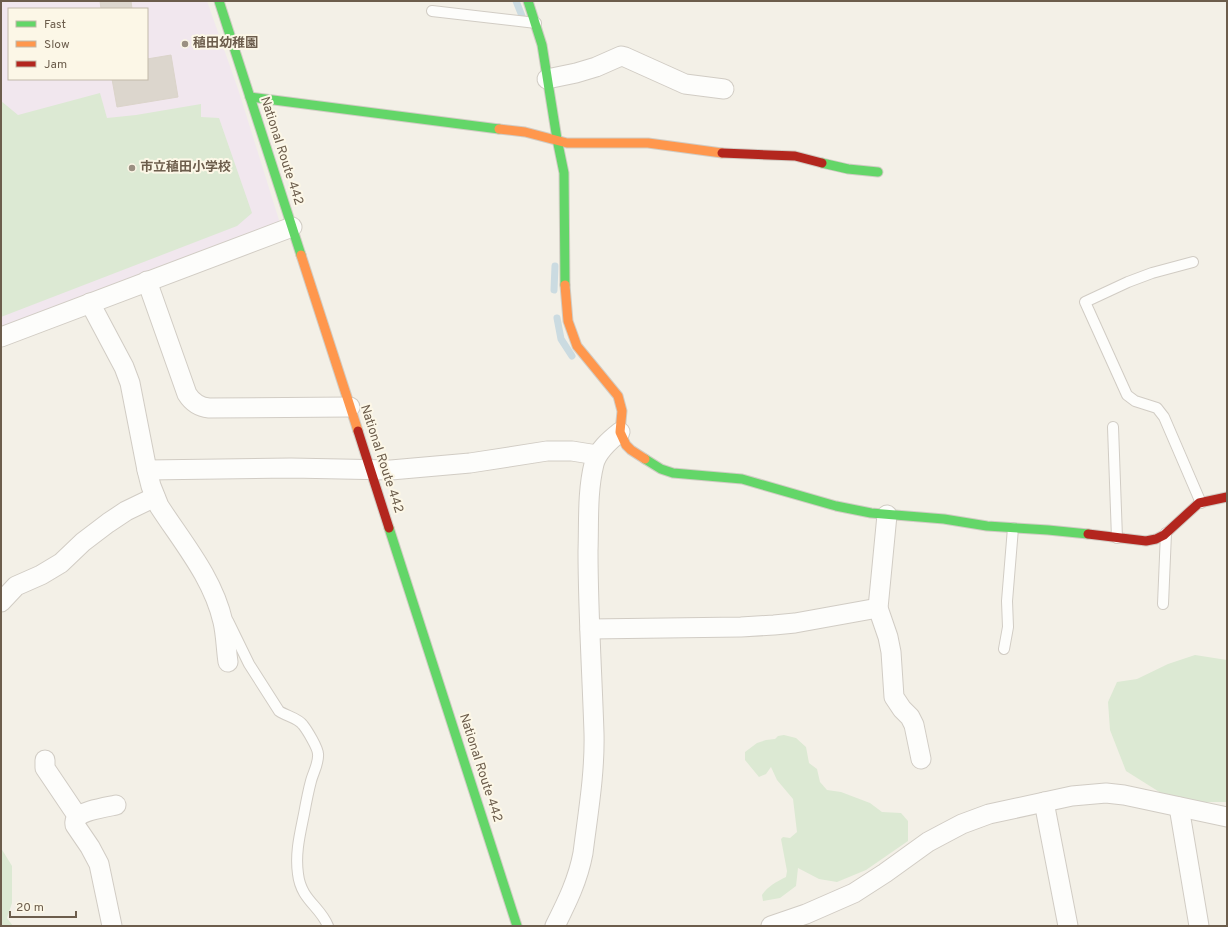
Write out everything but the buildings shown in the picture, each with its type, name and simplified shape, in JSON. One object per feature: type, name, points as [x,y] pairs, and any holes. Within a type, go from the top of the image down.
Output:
[{"type":"main road","name":"National Route 442","points":[[219,1],[517,926]]},
{"type":"main road","points":[[528,1],[542,46],[564,173],[565,289],[568,322],[577,346],[618,396],[622,411],[620,432],[631,450],[668,471],[679,474],[742,480],[836,506],[870,513],[944,519],[987,526],[1146,541],[1156,539],[1166,533],[1192,508],[1201,503],[1227,497]]},
{"type":"main road","points":[[250,97],[525,132],[573,143],[648,143],[721,154],[795,156],[842,168],[878,172]]},
{"type":"street","points":[[547,79],[596,67],[620,56],[685,84],[724,89]]},
{"type":"street","points":[[1,337],[292,227]]},
{"type":"street","points":[[147,282],[187,394],[198,405],[209,408],[350,407]]},
{"type":"street","points":[[90,303],[124,367],[130,383],[147,470],[155,497],[162,511],[200,568],[215,598],[224,628],[228,662]]},
{"type":"street","points":[[555,926],[577,880],[584,853],[594,751],[588,588],[589,506],[592,476],[594,463],[598,455],[609,441],[620,432]]},
{"type":"street","points":[[147,470],[291,468],[391,470],[470,463],[547,451],[572,451],[598,455]]},
{"type":"street","points":[[1,602],[16,586],[41,576],[61,563],[83,542],[108,522],[126,511],[155,497]]},
{"type":"street","points":[[887,514],[878,608],[888,637],[891,652],[894,697],[902,709],[910,717],[914,725],[921,759]]},
{"type":"street","points":[[590,629],[740,627],[774,625],[795,623],[878,608]]},
{"type":"street","points":[[45,760],[45,768],[78,816]]},
{"type":"street","points":[[771,926],[818,910],[854,893],[928,842],[962,824],[989,814],[1072,796],[1106,793],[1124,795],[1227,817]]},
{"type":"street","points":[[1044,802],[1068,926]]},
{"type":"street","points":[[112,926],[100,868],[90,847],[75,825],[75,819],[78,816],[91,811],[116,805]]},
{"type":"street","points":[[1179,807],[1199,926]]},
{"type":"lane","points":[[432,11],[536,23]]},
{"type":"lane","points":[[1193,262],[1152,273],[1128,282],[1086,302],[1127,395],[1135,401],[1157,408],[1164,417],[1201,503]]},
{"type":"lane","points":[[1113,427],[1116,538]]},
{"type":"lane","points":[[1004,649],[1008,627],[1007,601],[1013,528]]},
{"type":"lane","points":[[1163,604],[1166,533]]},
{"type":"lane","points":[[219,611],[232,626],[249,664],[280,711],[286,716],[302,723],[317,751],[318,758],[310,782],[298,842],[297,868],[303,891],[328,926]]},
{"type":"shaded area","name":"市立稙田小学校","points":[[1,1],[207,1],[238,89],[280,223],[1,327]]},
{"type":"green space","name":"市立稙田小学校","points":[[100,93],[107,118],[136,115],[201,104],[201,117],[219,118],[252,213],[237,226],[1,317],[1,101],[18,115]]},
{"type":"green space","points":[[1195,655],[1227,660],[1227,802],[1202,802],[1161,793],[1126,771],[1110,730],[1108,702],[1117,682],[1137,679],[1168,664]]},
{"type":"green space","points":[[784,735],[796,738],[806,747],[809,763],[817,769],[820,782],[827,790],[841,792],[870,803],[882,812],[901,813],[908,821],[908,841],[866,870],[837,882],[819,879],[798,868],[796,886],[780,898],[763,901],[762,895],[767,889],[786,877],[787,871],[781,839],[783,837],[790,838],[797,832],[793,799],[777,780],[771,767],[766,774],[759,777],[745,760],[745,752],[757,743],[775,739],[778,736]]},
{"type":"green space","points":[[1,848],[12,866],[12,903],[7,918],[13,926],[1,926]]},
{"type":"waterway","points":[[516,1],[522,16]]},
{"type":"waterway","points":[[554,290],[555,266]]},
{"type":"waterway","points":[[557,318],[561,339],[572,356]]},
{"type":"traffic: fast","points":[[219,1],[301,255]]},
{"type":"traffic: fast","points":[[528,1],[542,45],[564,173],[565,285]]},
{"type":"traffic: fast","points":[[250,97],[499,129]]},
{"type":"traffic: fast","points":[[822,163],[848,169],[878,172]]},
{"type":"traffic: fast","points":[[645,459],[661,469],[673,473],[742,479],[836,506],[871,513],[944,519],[987,526],[1088,534]]},
{"type":"traffic: fast","points":[[389,528],[517,926]]},
{"type":"traffic: slow","points":[[499,129],[525,132],[567,143],[648,143],[722,153]]},
{"type":"traffic: slow","points":[[301,255],[358,431]]},
{"type":"traffic: slow","points":[[565,285],[568,321],[577,346],[618,396],[622,411],[620,432],[626,445],[645,459]]},
{"type":"traffic: jam","points":[[722,153],[795,156],[822,163]]},
{"type":"traffic: jam","points":[[358,431],[389,528]]},
{"type":"traffic: jam","points":[[1088,534],[1146,541],[1156,539],[1164,535],[1199,503],[1227,497]]},
{"type":"place","name":"稙田幼稚園","points":[[185,44]]},
{"type":"place","name":"市立稙田小学校","points":[[132,168]]}]
